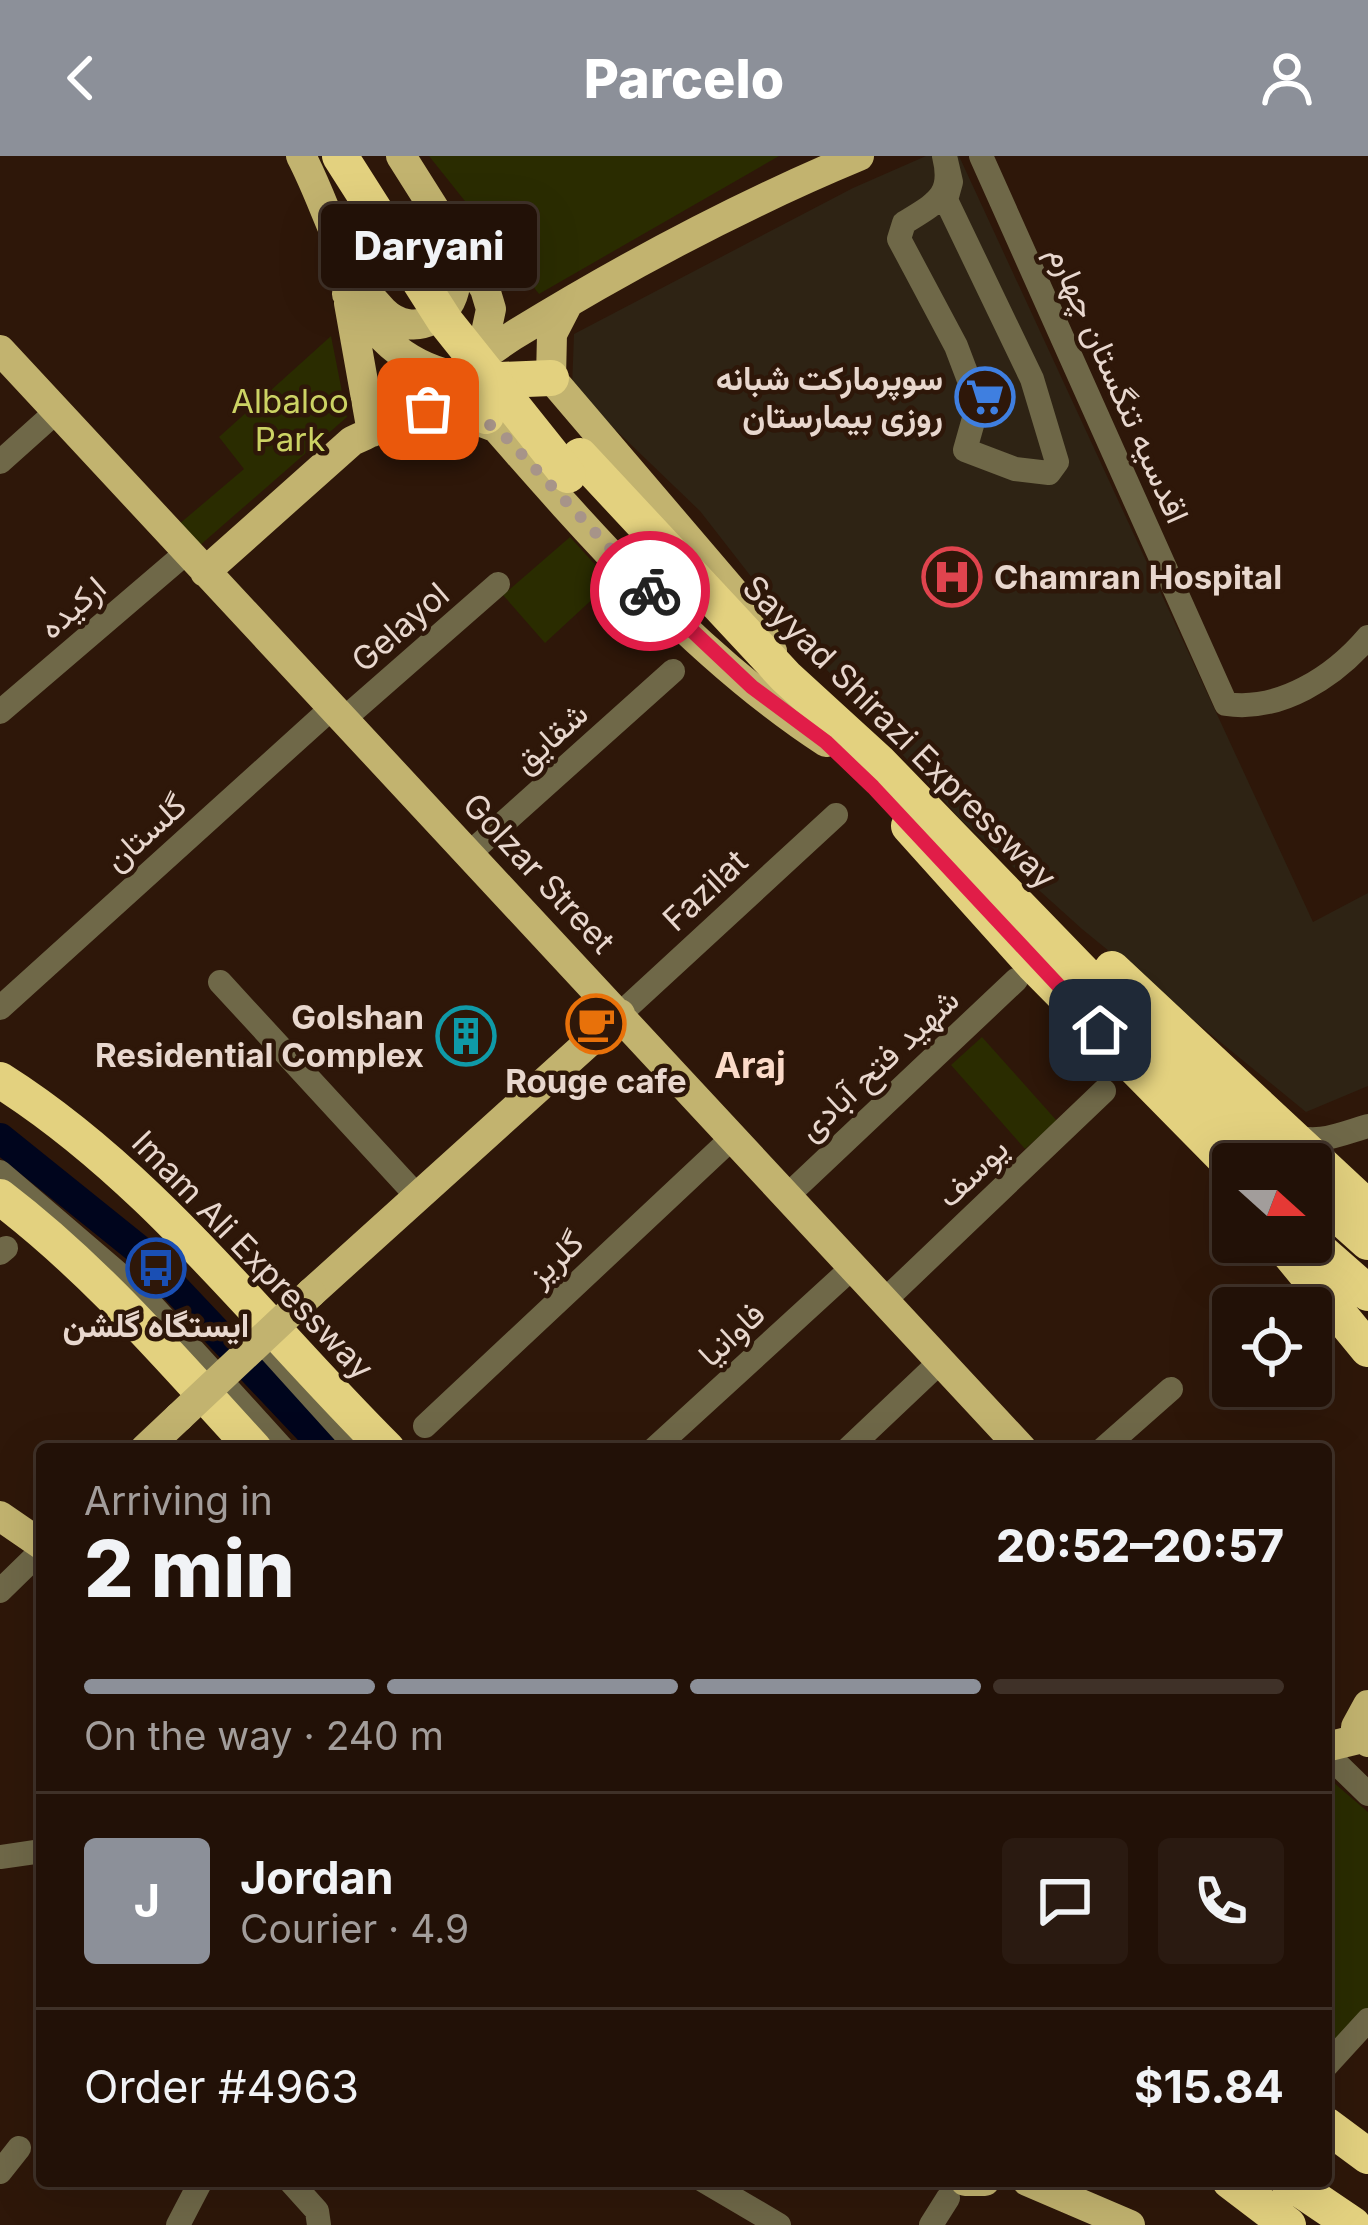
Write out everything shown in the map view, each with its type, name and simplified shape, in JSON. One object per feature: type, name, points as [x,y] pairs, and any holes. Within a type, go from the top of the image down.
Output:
[{"type":"highway","name":"Sayyad Shirazi Expressway","points":[[340,156],[445,321],[826,742],[1033,964],[1212,1146]]},
{"type":"highway","name":"Sayyad Shirazi Expressway","points":[[367,156],[574,465],[786,677],[879,762],[1226,1120],[1273,1143]]},
{"type":"highway","points":[[492,423],[493,387],[500,380],[551,378]]},
{"type":"highway","name":"Imam Ali Expressway","points":[[0,1080],[97,1149],[152,1200],[381,1443]]},
{"type":"highway","points":[[1340,1195],[1368,1242]]},
{"type":"highway","points":[[0,1197],[63,1245],[134,1312],[249,1443]]},
{"type":"highway","points":[[1332,1261],[1368,1293]]},
{"type":"highway","points":[[1297,1263],[1368,1349]]},
{"type":"highway","points":[[1332,2129],[1368,2156]]},
{"type":"highway","points":[[1238,2187],[1288,2225]]},
{"type":"highway","points":[[1297,2187],[1353,2225]]},
{"type":"main road","points":[[301,156],[347,279],[373,432]]},
{"type":"main road","points":[[401,156],[485,289],[490,309],[481,356]]},
{"type":"main road","points":[[202,568],[352,441],[373,432],[450,375],[569,302],[816,164],[859,156]]},
{"type":"main road","points":[[347,279],[407,326],[428,325],[446,308],[454,289],[455,273],[439,219]]},
{"type":"main road","points":[[347,279],[395,351],[425,369],[450,375],[622,564],[752,687],[826,742]]},
{"type":"main road","points":[[569,302],[552,334],[551,378],[754,616],[786,677]]},
{"type":"main road","name":"Golzar Street","points":[[0,350],[1016,1443]]},
{"type":"main road","points":[[399,412],[451,410],[492,423]]},
{"type":"main road","points":[[152,1443],[310,1293],[620,1014]]},
{"type":"main road","points":[[0,1516],[36,1543]]},
{"type":"main road","points":[[1332,1748],[1365,1740],[1357,1720],[1368,1705]]},
{"type":"main road","points":[[1041,2187],[1130,2225]]},
{"type":"street","points":[[944,156],[952,182],[946,200],[1032,379],[1057,462],[1049,473],[1015,469],[965,450],[978,404],[956,346],[899,239],[904,223],[944,199],[950,181],[944,156]]},
{"type":"street","name":"اقدسیه تنگستان چهارم","points":[[981,156],[1226,704],[1255,708],[1293,694],[1344,664],[1368,638]]},
{"type":"street","points":[[0,462],[57,411]]},
{"type":"street","name":"ارکیده","points":[[0,712],[202,568]]},
{"type":"street","name":"Gelayol","points":[[340,712],[498,584]]},
{"type":"street","name":"شقایق","points":[[471,853],[673,670]]},
{"type":"street","name":"گلستان","points":[[0,1008],[340,712]]},
{"type":"street","name":"Fazilat","points":[[620,1014],[836,814]]},
{"type":"street","name":"شهید فتح آبادی","points":[[786,1197],[1016,980]]},
{"type":"street","points":[[220,982],[417,1196]]},
{"type":"street","name":"یوسف","points":[[884,1301],[1104,1090]]},
{"type":"street","points":[[0,1101],[109,1183],[189,1258],[354,1443]]},
{"type":"street","points":[[1292,1143],[1368,1127]]},
{"type":"street","points":[[1340,1195],[1342,1152],[1368,1127]]},
{"type":"street","name":"گلریز","points":[[425,1426],[731,1138]]},
{"type":"street","points":[[0,1172],[140,1292],[278,1443]]},
{"type":"street","name":"فاوانیا","points":[[661,1443],[853,1267]]},
{"type":"street","points":[[854,1443],[941,1361]]},
{"type":"street","points":[[1110,1443],[1171,1389]]},
{"type":"street","points":[[0,1592],[36,1554]]},
{"type":"street","points":[[1332,1756],[1368,1794]]},
{"type":"street","points":[[0,1857],[36,1852]]},
{"type":"street","points":[[1332,2059],[1368,2020]]},
{"type":"street","points":[[0,2172],[19,2148]]},
{"type":"street","points":[[178,2225],[198,2187]]},
{"type":"street","points":[[295,2187],[316,2211],[319,2225]]},
{"type":"street","points":[[714,2187],[779,2225]]},
{"type":"street","points":[[931,2225],[956,2189]]},
{"type":"shaded area","name":"Chamran Hospital","points":[[926,156],[959,156],[1313,922],[1368,893],[1368,1086],[1306,1112],[1082,929],[961,820],[802,642],[700,511],[572,388],[574,334],[853,188]]},
{"type":"green space","points":[[429,156],[779,156],[539,294]]},
{"type":"green space","name":"Albaloo Park","points":[[331,336],[347,417],[198,547],[178,525],[244,469],[219,437]]},
{"type":"green space","points":[[570,537],[611,582],[545,643],[503,595]]},
{"type":"green space","points":[[982,1037],[1057,1121],[1025,1149],[951,1065]]},
{"type":"green space","points":[[1332,1781],[1368,1812],[1368,2009],[1332,2048]]},
{"type":"waterway","points":[[0,1138],[138,1249],[321,1443]]},
{"type":"way so far","points":[[428,409],[451,410],[498,429],[650,591]]},
{"type":"place","name":"سوپرمارکت شبانه روزی بیمارستان","points":[[985,397]]},
{"type":"place","name":"Daryani","points":[[428,409]]},
{"type":"place","name":"Chamran Hospital","points":[[952,577]]},
{"type":"place","name":"Rouge cafe","points":[[596,1024]]},
{"type":"place","name":"Golshan Residential Complex","points":[[466,1036]]},
{"type":"place","name":"ایستگاه گلشن","points":[[156,1268]]},
{"type":"district","name":"Araj","points":[[750,1065]]},
{"type":"route","points":[[650,591],[752,687],[826,742],[873,787],[1033,964],[1100,1030]]}]
